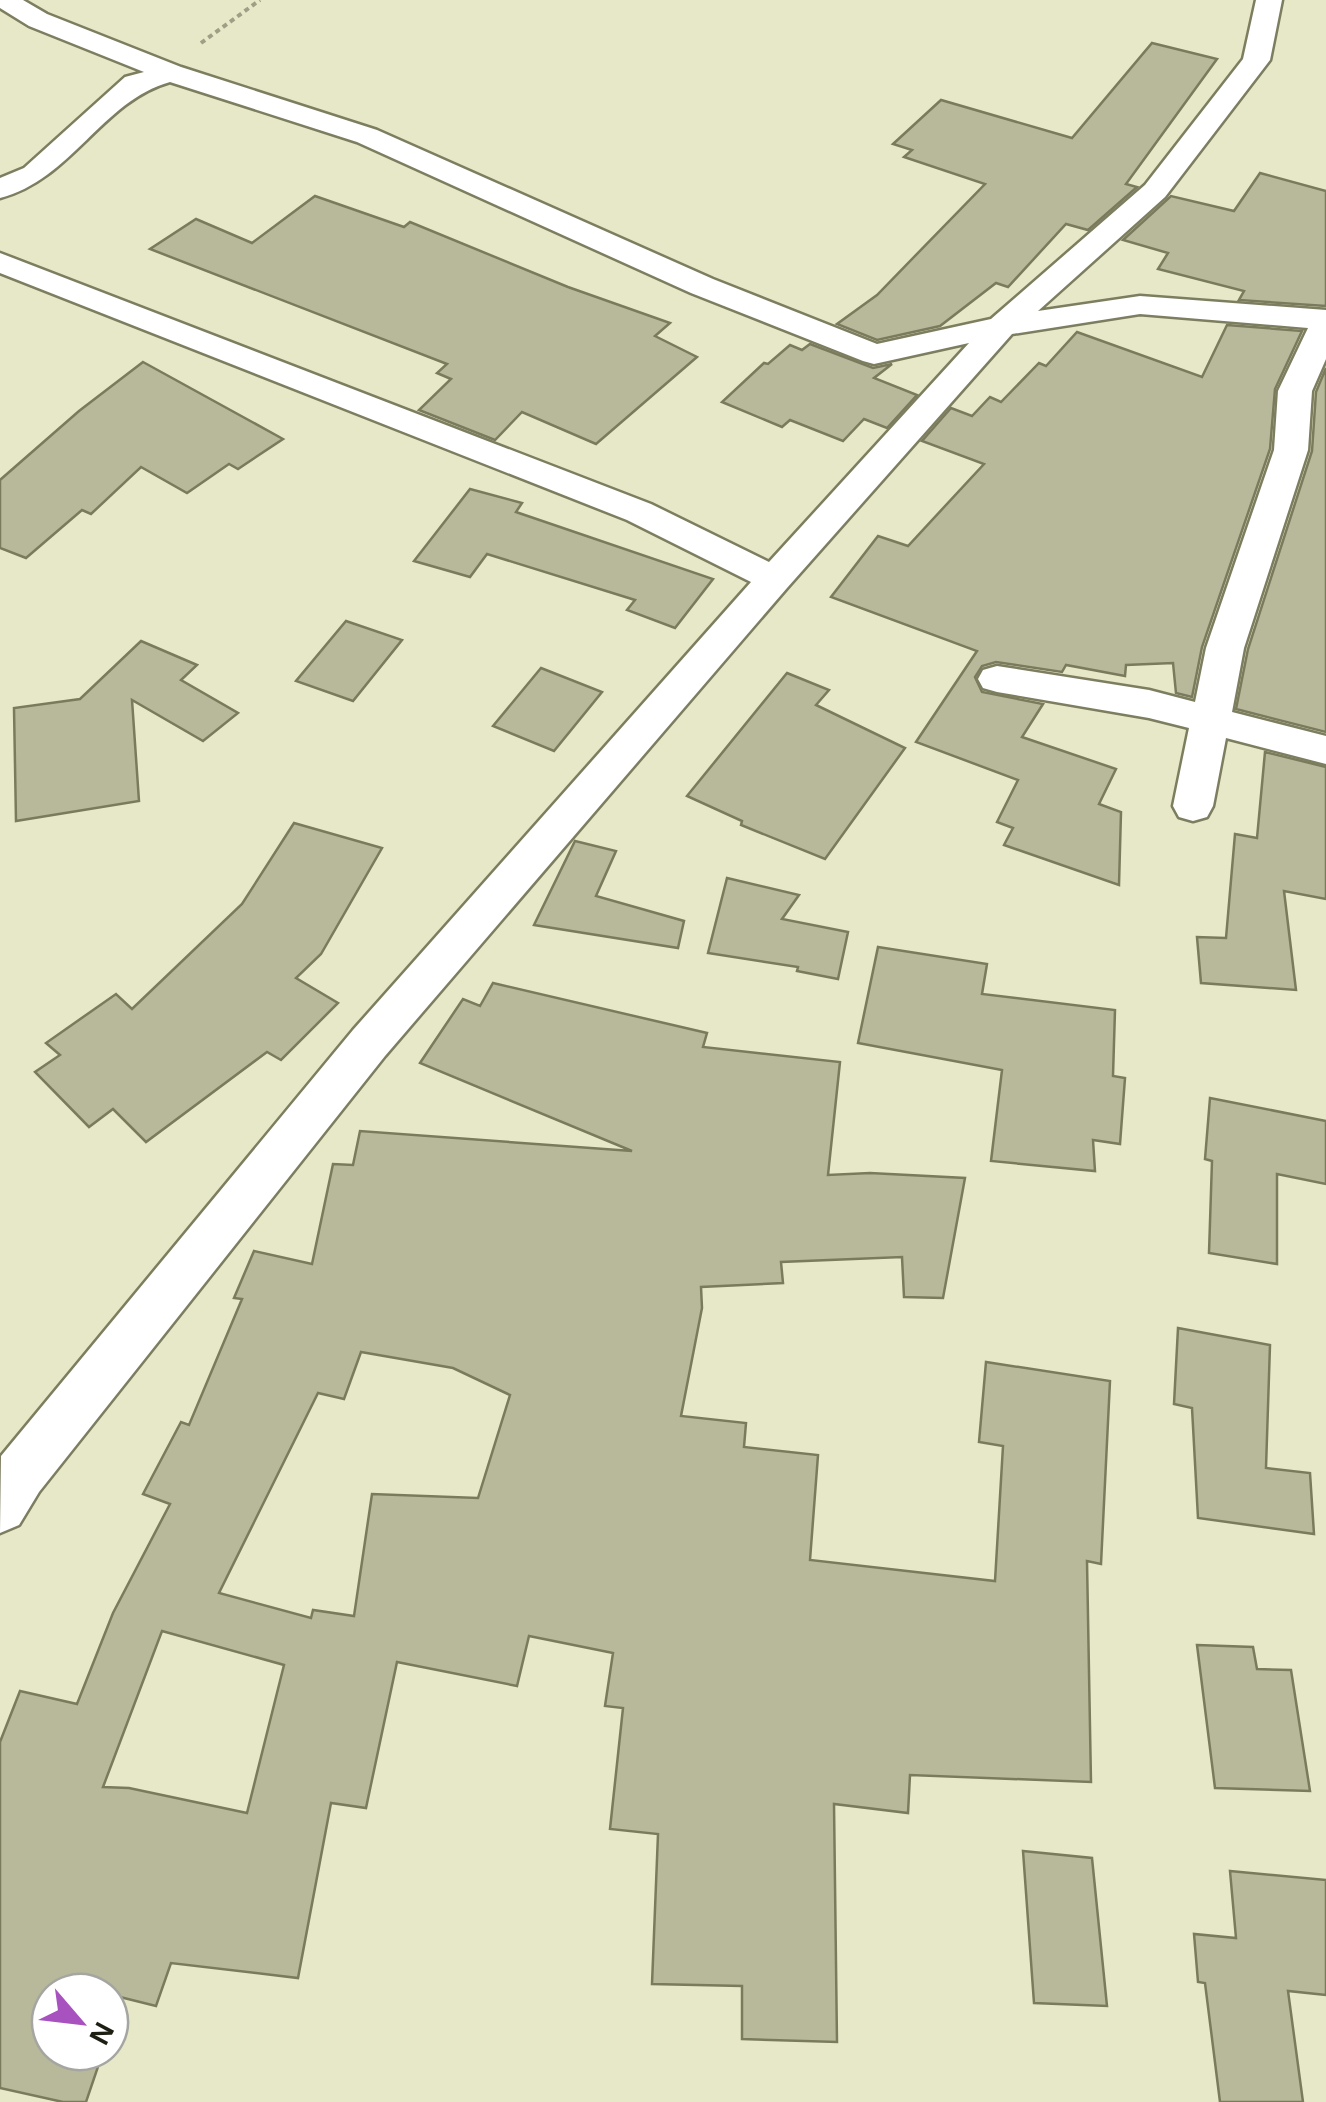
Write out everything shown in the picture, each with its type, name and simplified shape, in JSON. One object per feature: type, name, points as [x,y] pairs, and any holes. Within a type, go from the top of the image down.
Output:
[{"type":"street","points":[[5,0],[38,20],[171,73],[367,136],[702,286],[874,354],[1002,326],[1140,305],[1326,322],[1294,391],[1291,450],[1225,648],[1193,806]]},
{"type":"street","points":[[0,1507],[20,1474],[369,1043],[774,579],[1002,326],[1155,191],[1256,60],[1269,0]]},
{"type":"street","points":[[0,189],[34,174],[135,83],[171,73]]},
{"type":"street","points":[[0,262],[640,512],[774,579]]},
{"type":"street","points":[[996,679],[1149,704],[1326,750]]},
{"type":"path","points":[[171,73],[207,38],[260,0]]},
{"type":"building","points":[[1152,43],[1217,59],[1126,184],[1137,187],[1088,230],[1066,224],[1008,287],[996,283],[940,326],[877,340],[837,324],[877,295],[985,184],[904,157],[912,150],[893,144],[941,100],[1072,138]]},
{"type":"building","points":[[1260,173],[1326,191],[1326,306],[1239,300],[1244,291],[1158,269],[1168,253],[1123,240],[1171,196],[1234,211]]},
{"type":"building","points":[[315,196],[404,227],[410,222],[568,287],[670,323],[655,336],[697,357],[596,444],[522,412],[495,440],[419,410],[451,379],[437,373],[447,364],[150,249],[196,219],[252,243]]},
{"type":"building","points":[[1227,325],[1302,331],[1275,389],[1270,449],[1202,647],[1192,697],[1176,693],[1173,663],[1126,665],[1125,676],[1066,665],[1062,672],[996,662],[982,666],[975,677],[982,692],[1043,704],[1022,737],[1116,769],[1099,804],[1121,812],[1119,885],[1004,845],[1013,828],[997,822],[1018,780],[916,742],[977,651],[831,597],[878,536],[908,546],[984,464],[922,441],[951,408],[972,416],[990,397],[1001,402],[1039,363],[1046,366],[1077,332],[1202,377]]},
{"type":"building","points":[[810,344],[873,368],[892,364],[874,378],[917,395],[887,428],[864,419],[843,441],[790,420],[782,427],[722,402],[790,345],[802,350]]},
{"type":"building","points":[[143,362],[283,439],[238,469],[229,464],[187,493],[141,467],[91,514],[82,510],[26,558],[0,548],[0,480]]},
{"type":"building","points":[[1326,368],[1326,732],[1236,709],[1248,649],[1312,451],[1316,392]]},
{"type":"building","points":[[470,489],[522,503],[516,512],[713,579],[675,628],[627,610],[635,600],[487,554],[470,577],[414,561]]},
{"type":"building","points":[[346,621],[402,640],[353,701],[296,681]]},
{"type":"building","points":[[141,641],[197,665],[181,680],[238,713],[203,741],[132,700],[139,801],[16,821],[14,708],[80,699]]},
{"type":"building","points":[[541,668],[602,692],[554,751],[493,726]]},
{"type":"building","points":[[787,673],[829,690],[816,705],[905,748],[825,859],[741,825],[742,821],[687,796]]},
{"type":"building","points":[[1265,752],[1326,767],[1326,899],[1284,891],[1296,990],[1201,983],[1197,937],[1226,938],[1235,834],[1257,838]]},
{"type":"building","points":[[294,823],[382,848],[321,954],[296,978],[338,1003],[281,1060],[267,1052],[146,1142],[113,1109],[89,1127],[35,1072],[60,1055],[46,1043],[116,994],[132,1009],[242,904]]},
{"type":"building","points":[[575,841],[616,851],[596,896],[684,921],[678,948],[534,925]]},
{"type":"building","points":[[727,878],[799,895],[782,919],[848,932],[838,979],[797,971],[798,967],[708,953]]},
{"type":"building","points":[[878,947],[987,964],[982,994],[1115,1010],[1113,1076],[1125,1078],[1120,1144],[1093,1140],[1095,1171],[991,1161],[1002,1070],[858,1043]]},
{"type":"building","points":[[493,983],[707,1033],[703,1047],[840,1062],[828,1175],[965,1178],[943,1298],[904,1297],[902,1257],[781,1262],[783,1283],[701,1287],[702,1308],[681,1416],[746,1423],[744,1447],[818,1455],[810,1560],[995,1581],[1003,1446],[979,1442],[986,1362],[1110,1381],[1101,1564],[1087,1561],[1091,1782],[910,1775],[908,1813],[834,1804],[837,2042],[742,2039],[742,1986],[652,1984],[658,1834],[610,1829],[623,1708],[605,1706],[613,1653],[529,1636],[517,1686],[397,1662],[366,1808],[331,1803],[298,1978],[171,1963],[156,2006],[130,2000],[130,1972],[30,1972],[30,2072],[96,2072],[86,2102],[63,2102],[0,2088],[0,1742],[20,1691],[77,1704],[113,1613],[170,1504],[143,1494],[181,1422],[189,1425],[242,1299],[234,1298],[254,1251],[312,1264],[333,1164],[353,1165],[360,1131],[632,1151],[420,1063],[463,999],[480,1006]],"holes":[[[361,1352],[453,1368],[510,1395],[478,1498],[372,1494],[354,1616],[313,1610],[311,1618],[219,1593],[318,1393],[344,1399]],[[162,1631],[284,1665],[247,1813],[129,1788],[103,1787]]]},
{"type":"building","points":[[1210,1098],[1326,1121],[1326,1184],[1277,1174],[1277,1264],[1209,1253],[1212,1161],[1205,1159]]},
{"type":"building","points":[[1178,1328],[1270,1345],[1266,1468],[1310,1473],[1314,1534],[1198,1518],[1192,1408],[1174,1404]]},
{"type":"building","points":[[1197,1645],[1253,1647],[1257,1669],[1291,1670],[1310,1791],[1215,1788]]},
{"type":"building","points":[[1023,1851],[1092,1858],[1107,2006],[1034,2003]]},
{"type":"building","points":[[1230,1871],[1326,1880],[1326,1995],[1288,1991],[1303,2102],[1220,2102],[1205,1983],[1198,1982],[1194,1934],[1236,1938]]}]
